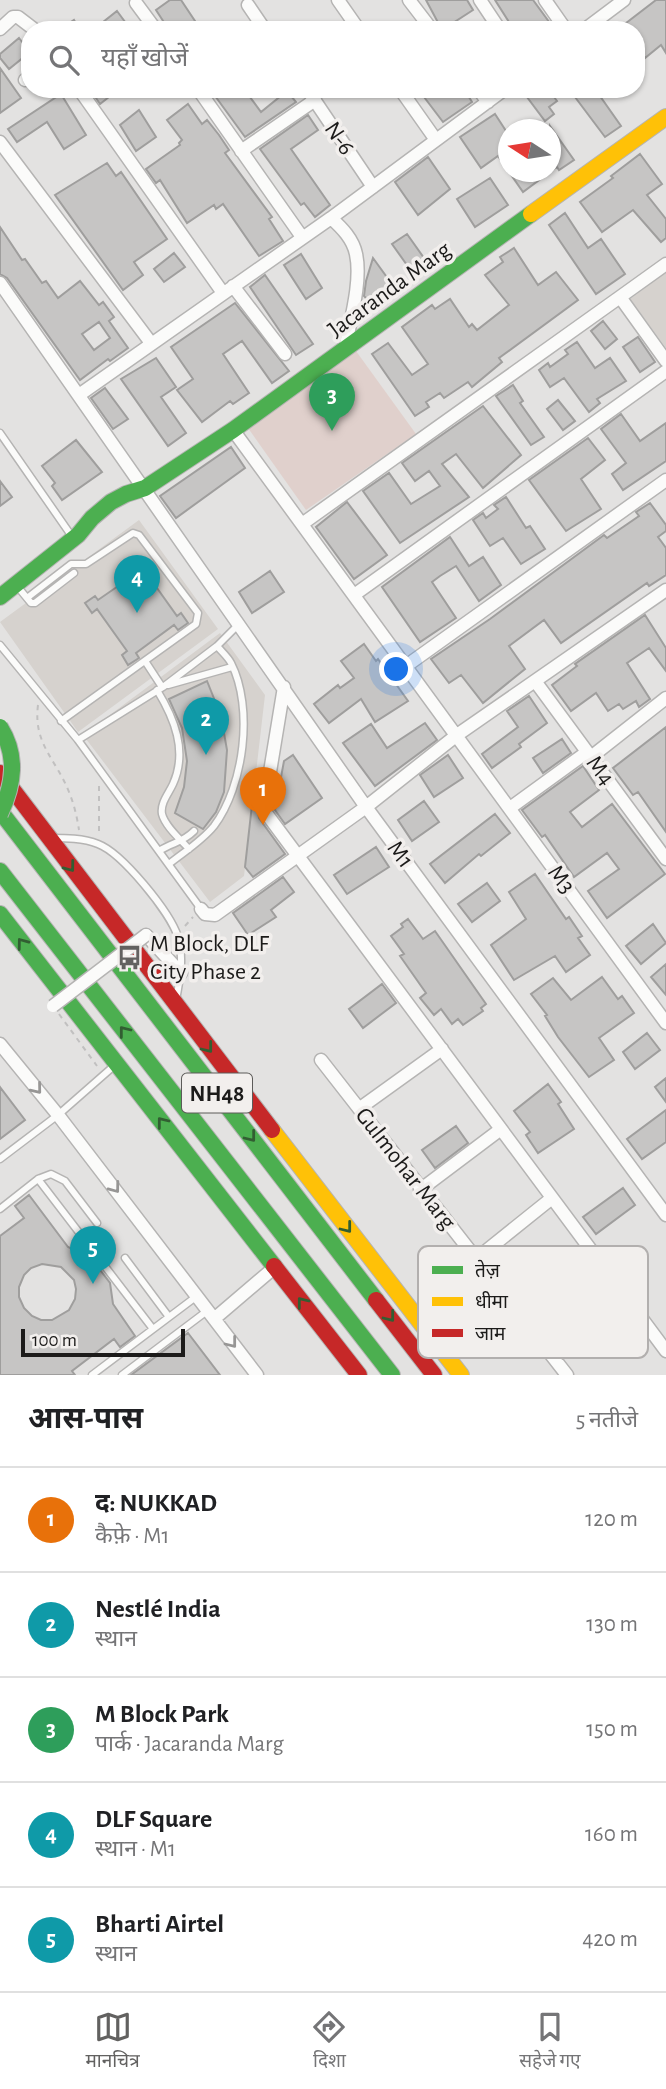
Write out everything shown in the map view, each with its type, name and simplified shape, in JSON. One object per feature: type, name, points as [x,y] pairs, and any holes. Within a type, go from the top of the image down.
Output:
[{"type":"main road","name":"Jacaranda Marg","points":[[0,597],[76,536],[88,533],[131,503],[140,491],[233,430],[666,117]]},
{"type":"main road","points":[[0,727],[9,739],[15,760],[10,796],[0,813]]},
{"type":"main road","points":[[0,773],[418,1319]]},
{"type":"main road","name":"NH48","points":[[0,813],[418,1354]]},
{"type":"main road","name":"NH48","points":[[0,871],[392,1375]]},
{"type":"main road","points":[[0,914],[359,1375]]},
{"type":"main road","name":"NH48","points":[[421,1358],[434,1375]]},
{"type":"main road","points":[[448,1358],[461,1375]]},
{"type":"street","points":[[338,0],[353,21]]},
{"type":"street","points":[[409,0],[425,21]]},
{"type":"street","points":[[480,0],[494,21]]},
{"type":"street","points":[[545,0],[560,21]]},
{"type":"street","points":[[595,21],[618,2]]},
{"type":"street","points":[[136,3],[149,21]]},
{"type":"street","points":[[248,5],[259,21]]},
{"type":"street","points":[[0,29],[13,17],[23,21]]},
{"type":"street","points":[[86,98],[228,290],[285,355]]},
{"type":"street","points":[[204,98],[302,237]]},
{"type":"street","points":[[241,150],[306,98]]},
{"type":"street","name":"N-6","points":[[314,98],[373,187]]},
{"type":"street","points":[[406,98],[436,141]]},
{"type":"street","points":[[485,98],[488,102]]},
{"type":"street","points":[[79,395],[331,218],[493,98]]},
{"type":"street","points":[[0,142],[151,342]]},
{"type":"street","points":[[331,218],[347,234],[356,254],[358,271],[345,349]]},
{"type":"street","points":[[303,524],[666,264]]},
{"type":"street","name":"M1","points":[[0,283],[79,395],[140,491],[240,624],[366,807],[666,1215]]},
{"type":"street","points":[[620,297],[666,361]]},
{"type":"street","points":[[354,595],[666,371]]},
{"type":"street","name":"M3","points":[[233,430],[666,1023]]},
{"type":"street","points":[[406,666],[666,480]]},
{"type":"street","points":[[201,909],[205,914],[215,915],[366,807],[457,736],[666,590]]},
{"type":"street","name":"M4","points":[[535,681],[666,859]]},
{"type":"street","points":[[284,687],[265,802],[266,813],[588,1246]]},
{"type":"street","points":[[510,808],[666,698]]},
{"type":"street","points":[[53,1006],[146,935],[181,973]]},
{"type":"street","points":[[1,1047],[58,1115],[257,1375]]},
{"type":"street","points":[[360,1108],[442,1049]]},
{"type":"street","name":"Gulmohar Marg","points":[[321,1060],[466,1246]]},
{"type":"street","points":[[420,1190],[501,1129]]},
{"type":"street","points":[[493,1246],[552,1198]]},
{"type":"street","points":[[211,1315],[275,1267]]},
{"type":"street","points":[[648,1327],[666,1351]]},
{"type":"street","name":"Gulmohar Marg","points":[[554,1358],[568,1375]]},
{"type":"lane","points":[[0,433],[76,536]]},
{"type":"lane","points":[[27,598],[71,564],[86,564],[131,533],[139,535],[198,613],[196,624],[61,721]]},
{"type":"lane","points":[[15,584],[31,603],[35,603],[74,573]]},
{"type":"lane","points":[[78,740],[160,688],[217,646],[240,624]]},
{"type":"lane","points":[[0,645],[78,740],[201,909]]},
{"type":"lane","points":[[169,864],[202,839],[216,823],[229,797],[238,769],[243,715],[240,691],[232,667],[217,646]]},
{"type":"lane","points":[[145,661],[160,688],[178,741],[179,763],[162,813],[165,821],[189,849]]},
{"type":"lane","points":[[160,688],[232,667]]},
{"type":"lane","points":[[159,851],[171,844],[183,842],[194,831]]},
{"type":"lane","points":[[48,838],[81,839],[99,844],[119,856],[135,873],[177,934],[181,951],[181,973],[175,1005]]},
{"type":"lane","points":[[0,1159],[58,1115],[116,1063]]},
{"type":"lane","points":[[0,1209],[37,1179],[51,1174],[61,1178],[97,1223]]},
{"type":"lane","points":[[37,1179],[153,1329]]},
{"type":"lane","points":[[125,1258],[169,1318]]},
{"type":"lane","points":[[92,1375],[197,1296]]},
{"type":"lane","points":[[122,1375],[211,1315]]},
{"type":"path","points":[[39,694],[36,723],[39,735],[69,791],[81,839]]},
{"type":"path","points":[[99,844],[99,785],[102,772]]},
{"type":"path","points":[[177,934],[201,909]]},
{"type":"path","points":[[76,1038],[103,1074]]},
{"type":"shaded area","points":[[666,272],[666,348],[630,299]]},
{"type":"shaded area","points":[[356,351],[416,434],[306,510],[248,428]]},
{"type":"shaded area","points":[[139,520],[218,629],[78,732],[0,622]]},
{"type":"shaded area","points":[[220,633],[265,695],[244,876],[210,902],[83,735]]},
{"type":"building","points":[[170,0],[181,0],[195,21],[163,21],[156,10]]},
{"type":"building","points":[[426,0],[467,0],[473,10],[456,21],[437,21]]},
{"type":"building","points":[[495,0],[533,0],[548,21],[508,21]]},
{"type":"building","points":[[656,0],[666,0],[666,53],[661,45],[645,58],[645,21],[629,21]]},
{"type":"building","points":[[117,11],[124,21],[104,21]]},
{"type":"building","points":[[19,38],[21,41],[21,59],[9,69],[0,54]]},
{"type":"building","points":[[0,68],[21,98],[0,113]]},
{"type":"building","points":[[55,98],[63,98],[86,135],[64,149],[47,122],[17,142],[8,129]]},
{"type":"building","points":[[96,98],[108,98],[100,104]]},
{"type":"building","points":[[217,98],[251,98],[261,112],[278,98],[293,98],[296,102],[245,137]]},
{"type":"building","points":[[425,98],[470,98],[472,102],[443,122]]},
{"type":"building","points":[[528,98],[555,98],[557,101],[549,107],[554,114],[544,119]]},
{"type":"building","points":[[576,98],[601,98],[621,126],[605,137]]},
{"type":"building","points":[[188,104],[202,124],[207,120],[219,135],[229,150],[225,153],[272,217],[269,219],[283,241],[259,256],[223,204],[216,209],[214,205],[187,223],[160,180],[156,183],[146,169],[180,145],[182,140],[167,120]]},
{"type":"building","points":[[139,110],[156,137],[136,151],[120,125]]},
{"type":"building","points":[[495,114],[498,119],[498,156],[481,168],[460,137]]},
{"type":"building","points":[[308,115],[318,130],[291,149],[330,205],[315,217],[304,203],[301,205],[260,149]]},
{"type":"building","points":[[561,142],[574,160],[561,169]]},
{"type":"building","points":[[640,154],[662,184],[647,195],[666,219],[666,238],[661,242],[633,210],[602,232],[580,202]]},
{"type":"building","points":[[428,157],[450,189],[418,215],[395,182]]},
{"type":"building","points":[[107,163],[116,176],[121,172],[167,239],[134,262],[143,275],[123,290],[55,195]]},
{"type":"building","points":[[490,178],[508,205],[475,227],[457,199]]},
{"type":"building","points":[[516,182],[536,182],[523,192]]},
{"type":"building","points":[[565,213],[588,248],[601,239],[625,274],[596,294],[549,225]]},
{"type":"building","points":[[0,227],[22,260],[25,259],[42,283],[46,281],[58,298],[80,281],[99,305],[103,302],[114,317],[109,321],[128,348],[80,380],[7,278],[0,274]],"holes":[[[99,322],[110,338],[94,350],[82,334]]]},
{"type":"building","points":[[407,234],[429,265],[414,275],[392,244]]},
{"type":"building","points":[[514,248],[538,285],[556,272],[578,300],[499,358],[502,362],[472,387],[468,382],[444,398],[440,393],[426,402],[429,407],[415,416],[372,354],[388,343],[412,375],[428,364],[402,327],[432,305],[435,309],[450,299],[469,327],[472,324],[477,330],[509,305],[485,275],[503,262],[500,257]]},
{"type":"building","points":[[174,253],[185,267],[164,282],[154,269]]},
{"type":"building","points":[[301,254],[322,288],[306,299],[284,265]]},
{"type":"building","points":[[373,258],[394,287],[371,304],[364,296]]},
{"type":"building","points":[[265,275],[313,344],[296,355],[250,287]]},
{"type":"building","points":[[235,303],[289,371],[272,383],[242,341],[223,354],[249,393],[233,404],[230,401],[202,422],[177,390],[193,379],[171,347]]},
{"type":"building","points":[[603,321],[617,339],[605,349],[591,331]]},
{"type":"building","points":[[638,337],[655,362],[640,372],[623,347]]},
{"type":"building","points":[[577,342],[595,368],[610,358],[626,381],[597,399],[600,403],[589,412],[564,378],[550,387],[539,370],[548,363],[550,367],[568,354],[565,350]]},
{"type":"building","points":[[156,358],[176,387],[161,397],[186,433],[168,446],[121,379]]},
{"type":"building","points":[[513,385],[523,401],[520,403],[544,437],[531,445],[496,396]]},
{"type":"building","points":[[105,388],[128,419],[113,429],[91,398]]},
{"type":"building","points":[[558,400],[575,421],[563,430],[547,409]]},
{"type":"building","points":[[483,406],[521,455],[483,488],[456,454],[442,464],[469,497],[400,543],[363,491],[389,473],[411,504],[440,486],[429,471],[415,481],[402,463]]},
{"type":"building","points":[[621,414],[640,441],[666,423],[666,461],[623,490],[612,474],[626,463],[601,429]]},
{"type":"building","points":[[588,438],[605,460],[581,479],[601,509],[566,531],[529,480]]},
{"type":"building","points":[[76,440],[102,472],[62,500],[52,486],[55,483],[42,466]]},
{"type":"building","points":[[231,447],[245,468],[176,518],[160,496]]},
{"type":"building","points":[[0,481],[12,497],[0,506]]},
{"type":"building","points":[[506,497],[526,528],[530,526],[545,549],[521,564],[503,538],[490,546],[473,520],[483,513],[486,518],[498,509],[494,505]]},
{"type":"building","points":[[347,502],[387,555],[354,579],[316,527]]},
{"type":"building","points":[[650,503],[666,525],[666,531],[658,537],[666,548],[666,575],[649,586],[647,583],[561,643],[544,620],[509,646],[525,669],[483,703],[461,675],[449,683],[431,659],[604,535],[607,538],[639,516],[636,512]]},
{"type":"building","points":[[450,537],[469,566],[483,557],[501,585],[479,601],[456,566],[440,576],[432,582],[456,618],[420,642],[382,587]]},
{"type":"building","points":[[145,561],[151,571],[147,574],[177,616],[181,613],[188,623],[178,630],[174,625],[136,653],[139,658],[128,665],[122,655],[127,651],[97,609],[92,613],[85,603],[95,596],[98,600],[137,573],[134,568]]},
{"type":"building","points":[[270,571],[284,592],[252,613],[239,592]]},
{"type":"building","points":[[645,615],[666,648],[666,671],[649,648],[627,663],[650,699],[639,707],[636,701],[623,709],[619,704],[608,711],[596,693],[571,711],[552,685],[577,666],[575,664]]},
{"type":"building","points":[[364,644],[408,701],[375,722],[361,699],[329,723],[314,704],[338,685],[340,688],[354,678],[341,661]]},
{"type":"building","points":[[207,681],[221,716],[227,750],[224,792],[216,812],[203,829],[175,813],[184,787],[187,761],[182,728],[169,699]]},
{"type":"building","points":[[529,696],[547,723],[519,744],[521,747],[492,768],[482,754],[518,727],[507,711]]},
{"type":"building","points":[[425,723],[437,740],[375,786],[343,743],[371,724],[387,748]]},
{"type":"building","points":[[666,727],[666,832],[638,792],[633,795],[613,768]]},
{"type":"building","points":[[562,739],[571,753],[543,773],[533,758]]},
{"type":"building","points":[[293,755],[322,798],[285,824],[275,810],[284,761]]},
{"type":"building","points":[[448,755],[463,778],[434,797],[420,775]]},
{"type":"building","points":[[583,766],[599,790],[570,812],[582,827],[612,804],[665,874],[607,918],[588,891],[619,869],[607,853],[574,877],[545,835],[542,837],[522,810]]},
{"type":"building","points":[[253,796],[259,818],[285,854],[253,877],[245,867]]},
{"type":"building","points":[[424,801],[439,822],[412,841],[398,820]]},
{"type":"building","points":[[495,814],[510,833],[481,856],[479,854],[445,883],[430,864]]},
{"type":"building","points":[[376,847],[389,867],[347,894],[334,875]]},
{"type":"building","points":[[535,874],[566,919],[569,917],[582,936],[578,938],[590,955],[566,972],[555,956],[514,980],[491,945],[526,919],[509,892]]},
{"type":"building","points":[[283,877],[294,892],[271,910],[276,917],[248,935],[233,913]]},
{"type":"building","points":[[487,883],[500,901],[472,922],[458,904]]},
{"type":"building","points":[[408,919],[423,939],[435,931],[486,1004],[481,1008],[483,1011],[463,1025],[458,1019],[452,1024],[441,1009],[434,1015],[420,998],[426,993],[400,956],[404,954],[391,936],[403,927],[401,924]]},
{"type":"building","points":[[653,924],[666,943],[641,964],[626,946]]},
{"type":"building","points":[[666,964],[666,995],[651,977]]},
{"type":"building","points":[[602,977],[618,999],[622,996],[634,1013],[599,1038],[614,1060],[589,1077],[558,1037],[545,1016],[547,1015],[531,994],[553,978],[571,1000]]},
{"type":"building","points":[[382,984],[396,1003],[363,1028],[349,1009]]},
{"type":"building","points":[[647,1033],[660,1050],[635,1069],[623,1052]]},
{"type":"building","points":[[666,1078],[666,1102],[655,1087]]},
{"type":"building","points":[[548,1084],[561,1102],[558,1104],[574,1129],[538,1153],[526,1135],[530,1132],[514,1111]]},
{"type":"building","points":[[0,1087],[25,1120],[0,1139]]},
{"type":"building","points":[[666,1110],[666,1142],[642,1159],[627,1139]]},
{"type":"building","points":[[456,1126],[468,1143],[435,1168],[422,1150]]},
{"type":"building","points":[[623,1188],[635,1205],[596,1234],[583,1217]]},
{"type":"building","points":[[29,1195],[68,1247],[91,1258],[110,1283],[113,1304],[135,1336],[120,1347],[114,1339],[72,1371],[75,1375],[0,1375],[0,1236],[24,1218],[15,1206]],"holes":[[[42,1264],[61,1267],[74,1280],[76,1289],[75,1299],[69,1310],[52,1320],[41,1320],[32,1316],[19,1297],[19,1287],[24,1275],[31,1268]]]},
{"type":"building","points":[[188,1333],[220,1375],[131,1375]]},
{"type":"traffic: fast","points":[[0,597],[78,535],[92,518],[111,502],[145,488],[233,430],[531,214]]},
{"type":"traffic: fast","points":[[0,727],[12,759],[11,781],[0,814]]},
{"type":"traffic: fast","points":[[0,811],[376,1300]]},
{"type":"traffic: fast","points":[[0,871],[392,1375]]},
{"type":"traffic: fast","points":[[0,914],[274,1266]]},
{"type":"traffic: slow","points":[[531,214],[666,117]]},
{"type":"traffic: slow","points":[[272,1130],[418,1319]]},
{"type":"traffic: slow","points":[[448,1358],[461,1375]]},
{"type":"traffic: jam","points":[[0,773],[272,1130]]},
{"type":"traffic: jam","points":[[274,1266],[359,1375]]},
{"type":"traffic: jam","points":[[376,1300],[418,1354]]},
{"type":"traffic: jam","points":[[421,1358],[434,1375]]},
{"type":"place","name":"M Block Park","points":[[332,431]]},
{"type":"place","name":"DLF Square","points":[[137,613]]},
{"type":"place","name":"Nestlé India","points":[[206,755]]},
{"type":"place","name":"द: NUKKAD","points":[[263,825]]},
{"type":"place","name":"M Block, DLF City Phase 2","points":[[130,957]]},
{"type":"place","name":"Bharti Airtel","points":[[93,1284]]}]
